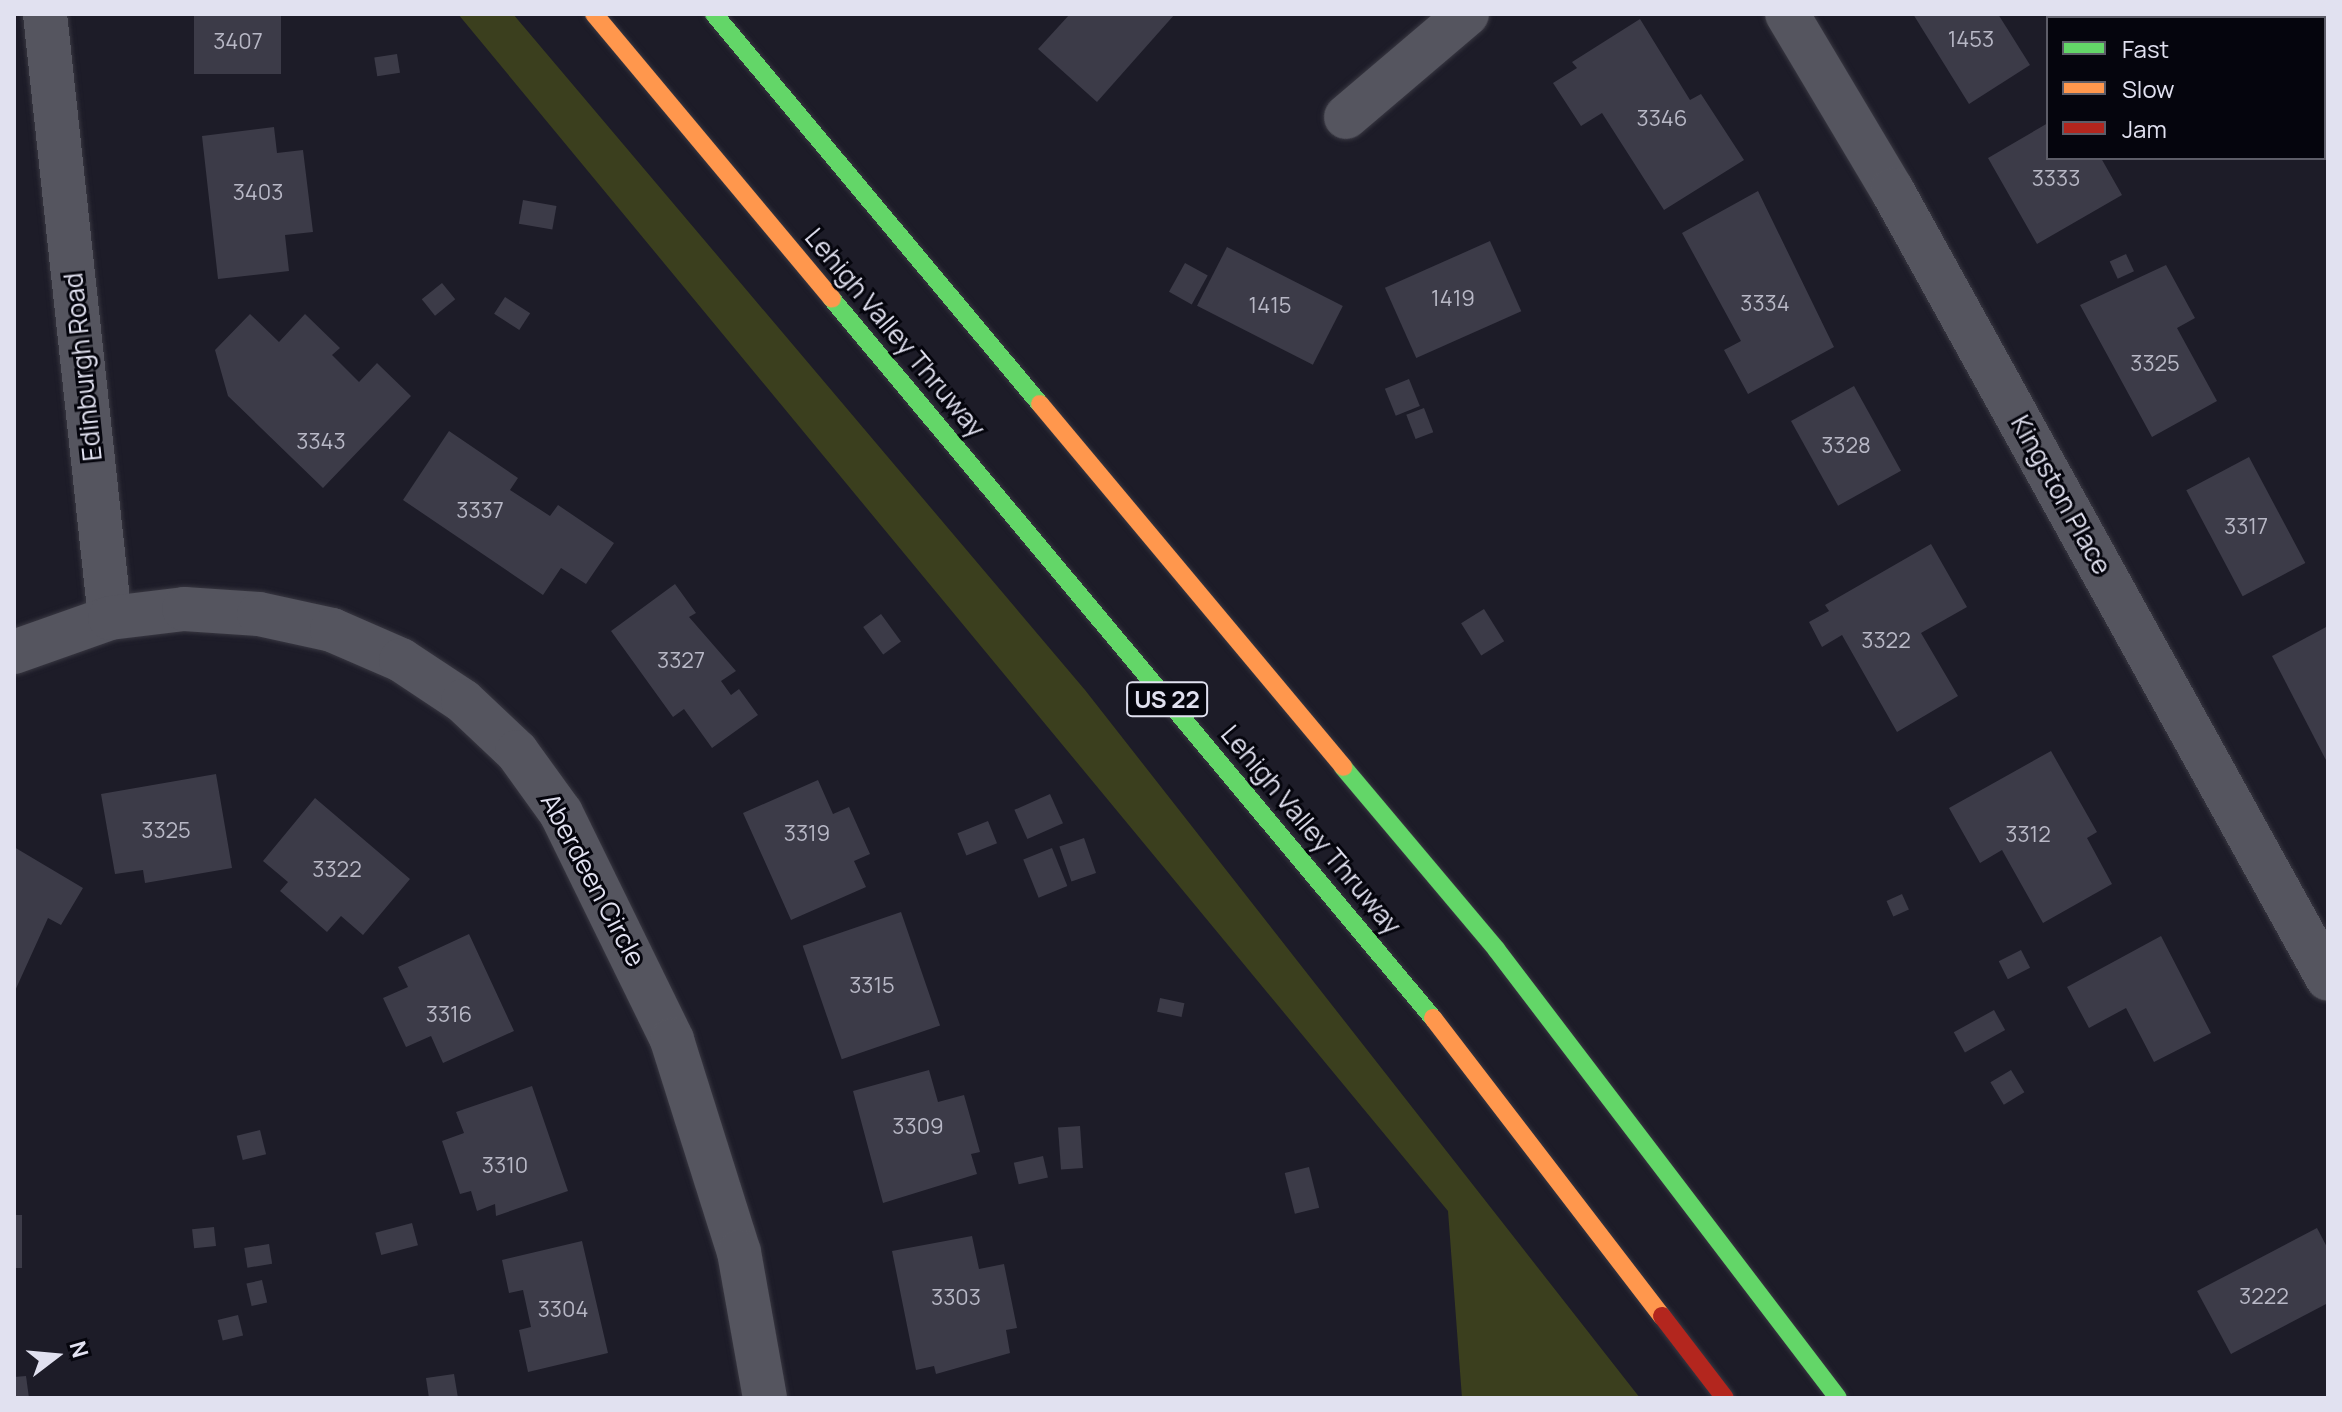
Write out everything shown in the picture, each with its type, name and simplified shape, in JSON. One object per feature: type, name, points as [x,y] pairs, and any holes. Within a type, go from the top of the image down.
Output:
[{"type":"highway","name":"Lehigh Valley Thruway","points":[[594,14],[1425,1007],[1725,1398]]},
{"type":"highway","points":[[714,14],[1496,949],[1838,1398]]},
{"type":"street","name":"Edinburgh Road","points":[[45,14],[110,618]]},
{"type":"street","points":[[1346,117],[1467,14]]},
{"type":"street","name":"Kingston Place","points":[[1787,14],[1900,204],[2328,979]]},
{"type":"street","name":"Aberdeen Circle","points":[[110,618],[199,610],[332,630],[401,660],[463,701],[517,752],[561,813],[672,1040],[739,1252],[765,1398]]},
{"type":"street","points":[[14,652],[110,618]]},
{"type":"green space","points":[[458,14],[513,14],[1085,690],[1640,1398],[1462,1398],[1448,1211]]},
{"type":"building","points":[[194,14],[281,14],[281,74],[194,74]]},
{"type":"building","points":[[1070,14],[1175,14],[1097,102],[1038,49]]},
{"type":"building","points":[[1913,14],[1998,14],[2030,65],[1969,104]]},
{"type":"building","points":[[1640,19],[1690,100],[1701,94],[1744,160],[1664,210],[1602,113],[1581,126],[1553,83],[1577,68],[1572,62]]},
{"type":"building","points":[[397,54],[400,73],[377,76],[374,58]]},
{"type":"building","points":[[2046,124],[2046,160],[2102,160],[2122,195],[2037,244],[1988,158]]},
{"type":"building","points":[[274,127],[277,153],[303,150],[313,232],[285,235],[289,271],[218,279],[202,136]]},
{"type":"building","points":[[1758,191],[1834,347],[1748,394],[1724,350],[1741,341],[1682,233]]},
{"type":"building","points":[[523,200],[556,206],[552,230],[519,224]]},
{"type":"building","points":[[1490,241],[1521,311],[1416,358],[1385,288]]},
{"type":"building","points":[[1227,247],[1343,306],[1313,365],[1197,306]]},
{"type":"building","points":[[2126,254],[2134,271],[2118,279],[2110,262]]},
{"type":"building","points":[[1185,263],[1208,276],[1192,304],[1169,292]]},
{"type":"building","points":[[2166,265],[2195,318],[2177,328],[2217,401],[2152,437],[2080,305]]},
{"type":"building","points":[[442,283],[455,299],[435,316],[422,299]]},
{"type":"building","points":[[505,297],[530,313],[519,330],[494,314]]},
{"type":"building","points":[[250,314],[279,342],[305,314],[340,348],[332,355],[359,382],[377,363],[411,396],[323,488],[228,396],[215,350]]},
{"type":"building","points":[[1409,379],[1420,406],[1396,416],[1385,389]]},
{"type":"building","points":[[1854,386],[1901,471],[1838,506],[1791,421]]},
{"type":"building","points":[[1424,408],[1433,432],[1416,439],[1406,415]]},
{"type":"building","points":[[449,431],[518,478],[510,490],[550,516],[558,505],[614,543],[586,584],[561,568],[543,595],[403,500]]},
{"type":"building","points":[[2249,457],[2305,563],[2243,596],[2186,490]]},
{"type":"building","points":[[1931,544],[1967,607],[1921,633],[1958,696],[1897,732],[1842,635],[1822,647],[1809,622],[1829,611],[1825,605]]},
{"type":"building","points":[[675,584],[696,613],[689,617],[736,671],[721,681],[731,695],[739,689],[758,715],[712,748],[684,709],[673,717],[611,631]]},
{"type":"building","points":[[1484,609],[1504,641],[1481,656],[1461,623]]},
{"type":"building","points":[[881,614],[901,642],[883,654],[863,627]]},
{"type":"building","points":[[2328,626],[2328,764],[2272,656]]},
{"type":"building","points":[[2051,751],[2097,832],[2087,838],[2112,884],[2043,923],[2002,850],[1980,863],[1949,808]]},
{"type":"building","points":[[216,774],[232,868],[145,883],[143,870],[115,874],[101,794]]},
{"type":"building","points":[[818,780],[833,814],[849,807],[870,854],[854,861],[866,887],[791,920],[743,813]]},
{"type":"building","points":[[1050,794],[1063,823],[1027,839],[1014,810]]},
{"type":"building","points":[[315,798],[410,879],[363,935],[341,916],[327,932],[280,891],[288,882],[263,861]]},
{"type":"building","points":[[988,821],[997,843],[966,856],[957,833]]},
{"type":"building","points":[[1084,838],[1096,873],[1071,881],[1059,846]]},
{"type":"building","points":[[14,847],[83,888],[61,925],[48,918],[14,993]]},
{"type":"building","points":[[1052,848],[1067,886],[1039,898],[1023,860]]},
{"type":"building","points":[[1902,894],[1909,910],[1893,916],[1886,901]]},
{"type":"building","points":[[901,912],[940,1025],[842,1059],[803,946]]},
{"type":"building","points":[[469,934],[514,1031],[443,1063],[431,1036],[406,1047],[383,998],[408,987],[398,967]]},
{"type":"building","points":[[2161,936],[2211,1033],[2154,1062],[2126,1008],[2089,1028],[2067,987]]},
{"type":"building","points":[[2021,950],[2030,968],[2008,979],[1999,961]]},
{"type":"building","points":[[1160,998],[1184,1003],[1182,1017],[1157,1012]]},
{"type":"building","points":[[1994,1010],[2005,1030],[1965,1052],[1954,1032]]},
{"type":"building","points":[[929,1070],[938,1102],[964,1095],[980,1152],[971,1154],[977,1174],[883,1203],[853,1091]]},
{"type":"building","points":[[2011,1070],[2024,1092],[2004,1105],[1990,1082]]},
{"type":"building","points":[[532,1086],[568,1191],[496,1216],[495,1204],[477,1211],[471,1191],[460,1194],[442,1141],[464,1133],[456,1112]]},
{"type":"building","points":[[1080,1126],[1083,1168],[1061,1169],[1058,1128]]},
{"type":"building","points":[[260,1130],[266,1154],[243,1160],[237,1136]]},
{"type":"building","points":[[1043,1156],[1048,1177],[1019,1184],[1014,1163]]},
{"type":"building","points":[[1309,1167],[1319,1208],[1295,1214],[1285,1173]]},
{"type":"building","points":[[14,1215],[22,1215],[22,1268],[14,1268]]},
{"type":"building","points":[[412,1223],[418,1245],[381,1255],[375,1233]]},
{"type":"building","points":[[214,1227],[216,1246],[194,1248],[192,1229]]},
{"type":"building","points":[[2317,1228],[2328,1249],[2328,1303],[2231,1354],[2197,1291]]},
{"type":"building","points":[[972,1236],[979,1269],[1004,1264],[1017,1328],[1006,1330],[1010,1353],[936,1374],[934,1366],[916,1370],[892,1251]]},
{"type":"building","points":[[582,1241],[608,1353],[528,1372],[519,1330],[531,1327],[523,1290],[509,1293],[502,1260]]},
{"type":"building","points":[[269,1244],[272,1264],[247,1268],[244,1248]]},
{"type":"building","points":[[262,1280],[267,1302],[252,1306],[246,1284]]},
{"type":"building","points":[[238,1315],[243,1335],[223,1340],[218,1320]]},
{"type":"building","points":[[454,1374],[458,1398],[429,1398],[426,1378]]},
{"type":"building","points":[[26,1376],[29,1398],[14,1398],[14,1377]]},
{"type":"traffic: fast","points":[[714,14],[1040,404]]},
{"type":"traffic: fast","points":[[832,299],[1433,1018]]},
{"type":"traffic: fast","points":[[1343,767],[1496,949],[1838,1398]]},
{"type":"traffic: slow","points":[[594,14],[832,299]]},
{"type":"traffic: slow","points":[[1040,404],[1343,767]]},
{"type":"traffic: slow","points":[[1433,1018],[1662,1316]]},
{"type":"traffic: jam","points":[[1662,1316],[1725,1398]]}]
